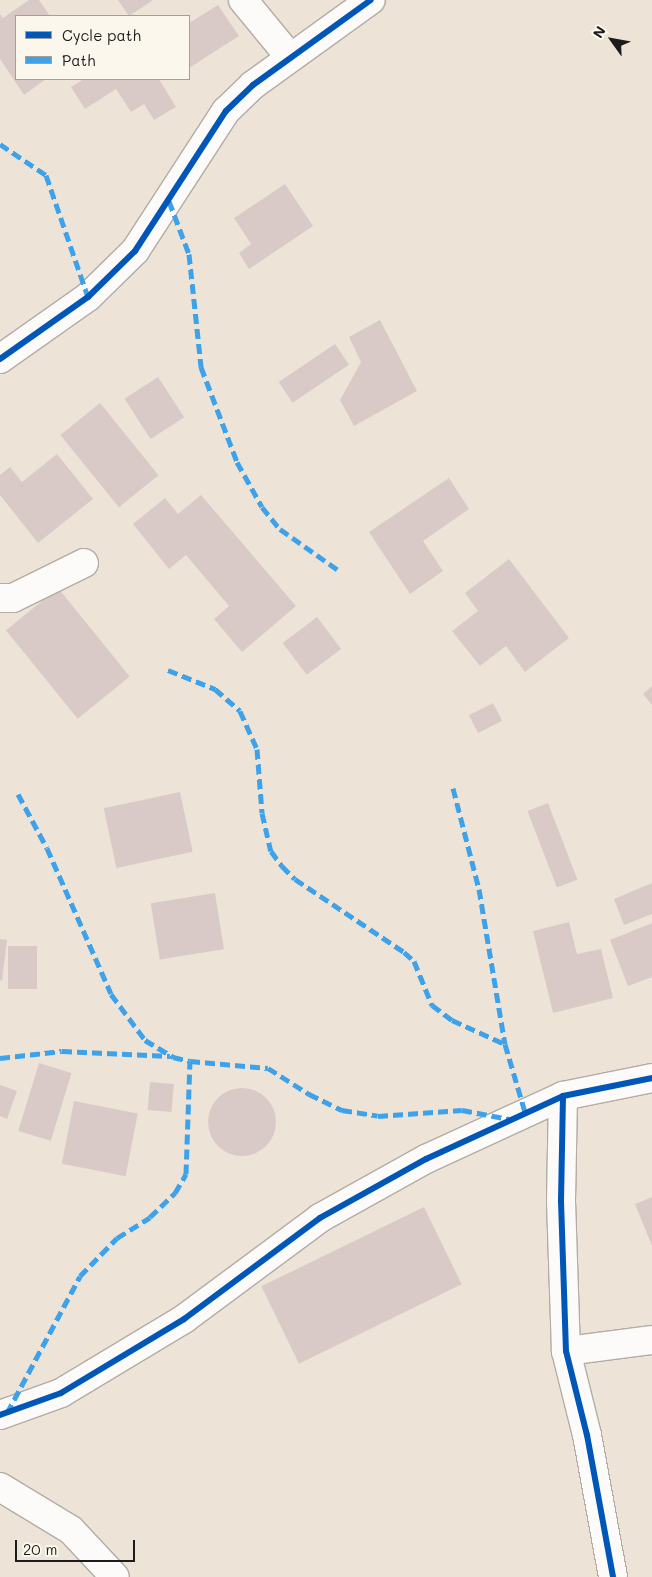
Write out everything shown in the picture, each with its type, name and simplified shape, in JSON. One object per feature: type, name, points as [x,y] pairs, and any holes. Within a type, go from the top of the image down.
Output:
[{"type":"street","points":[[243,0],[289,56]]},
{"type":"street","points":[[0,358],[88,297],[135,251],[226,111],[289,56],[371,0]]},
{"type":"street","points":[[0,598],[13,598],[84,563]]},
{"type":"street","points":[[0,1416],[61,1394],[184,1319],[320,1218],[426,1159],[563,1096],[652,1078]]},
{"type":"street","points":[[563,1096],[561,1201],[566,1350],[588,1435],[613,1577]]},
{"type":"street","points":[[566,1350],[652,1340]]},
{"type":"street","points":[[0,1487],[72,1530],[115,1577]]},
{"type":"building","points":[[29,0],[39,0],[49,15],[15,15],[15,80],[45,80],[24,95],[0,59],[0,14],[3,18]]},
{"type":"building","points":[[118,0],[153,0],[130,15],[128,15]]},
{"type":"building","points":[[218,5],[239,36],[190,67],[190,22]]},
{"type":"building","points":[[82,80],[160,80],[176,107],[154,120],[144,104],[131,112],[116,89],[85,109],[71,87]]},
{"type":"building","points":[[285,184],[313,226],[249,269],[239,253],[251,244],[234,218]]},
{"type":"building","points":[[380,320],[417,391],[354,426],[340,400],[361,362],[349,337]]},
{"type":"building","points":[[335,344],[349,365],[293,403],[279,382]]},
{"type":"building","points":[[158,377],[184,417],[151,439],[124,399]]},
{"type":"building","points":[[100,403],[159,475],[119,507],[60,435]]},
{"type":"building","points":[[57,454],[93,499],[38,543],[0,495],[0,475],[10,467],[22,482]]},
{"type":"building","points":[[449,478],[469,509],[423,541],[443,571],[410,594],[369,532]]},
{"type":"building","points":[[201,495],[296,606],[242,652],[214,619],[229,606],[186,555],[169,569],[133,524],[165,498],[178,514]]},
{"type":"building","points":[[509,559],[569,638],[525,672],[506,646],[480,666],[452,631],[478,611],[465,593]]},
{"type":"building","points":[[58,588],[130,677],[78,719],[6,630]]},
{"type":"building","points":[[317,617],[341,649],[307,675],[283,643]]},
{"type":"building","points":[[652,686],[652,705],[643,694]]},
{"type":"building","points":[[493,703],[502,721],[478,733],[469,715]]},
{"type":"building","points":[[180,792],[193,852],[116,868],[104,808]]},
{"type":"building","points":[[548,803],[577,880],[557,887],[527,811]]},
{"type":"building","points":[[652,883],[652,914],[624,925],[614,899]]},
{"type":"building","points":[[215,893],[224,949],[160,959],[151,903]]},
{"type":"building","points":[[569,922],[577,954],[601,949],[613,998],[553,1013],[533,931]]},
{"type":"building","points":[[652,923],[652,977],[628,986],[610,940]]},
{"type":"building","points":[[0,939],[7,940],[2,981],[0,980]]},
{"type":"building","points":[[8,946],[37,946],[37,989],[8,989]]},
{"type":"building","points":[[39,1063],[72,1073],[51,1141],[18,1131]]},
{"type":"building","points":[[150,1082],[174,1084],[171,1112],[148,1110]]},
{"type":"building","points":[[0,1085],[17,1091],[7,1119],[0,1116]]},
{"type":"building","points":[[235,1088],[249,1088],[261,1093],[271,1103],[276,1115],[276,1129],[271,1141],[261,1151],[249,1156],[235,1156],[223,1151],[213,1141],[208,1129],[208,1115],[213,1103],[223,1093]]},
{"type":"building","points":[[74,1101],[138,1113],[126,1176],[62,1164]]},
{"type":"building","points":[[652,1197],[652,1246],[635,1204]]},
{"type":"building","points":[[424,1207],[462,1284],[299,1364],[261,1286]]},
{"type":"marked path","points":[[0,144],[46,175],[88,297]]},
{"type":"marked path","points":[[169,201],[189,254],[201,367],[237,462],[262,507],[280,529],[341,572]]},
{"type":"marked path","points":[[168,670],[215,689],[240,711],[257,749],[262,813],[271,851],[282,866],[295,879],[404,952],[414,961],[432,1005],[452,1020],[505,1044]]},
{"type":"marked path","points":[[453,788],[479,889],[505,1044],[525,1112]]},
{"type":"marked path","points":[[18,794],[47,848],[111,994],[145,1040],[173,1057],[190,1061],[268,1068],[309,1094],[342,1110],[378,1116],[462,1110],[509,1119]]},
{"type":"marked path","points":[[0,1058],[62,1051],[170,1056]]},
{"type":"marked path","points":[[7,1413],[80,1276],[117,1238],[150,1217],[175,1193],[186,1174],[190,1061]]},
{"type":"cycle path","points":[[0,359],[88,297],[135,251],[226,111],[253,85],[371,0]]},
{"type":"cycle path","points":[[0,1415],[61,1393],[184,1319],[320,1218],[426,1159],[563,1096],[652,1078]]},
{"type":"cycle path","points":[[563,1096],[561,1201],[566,1351],[587,1435],[613,1577]]}]
